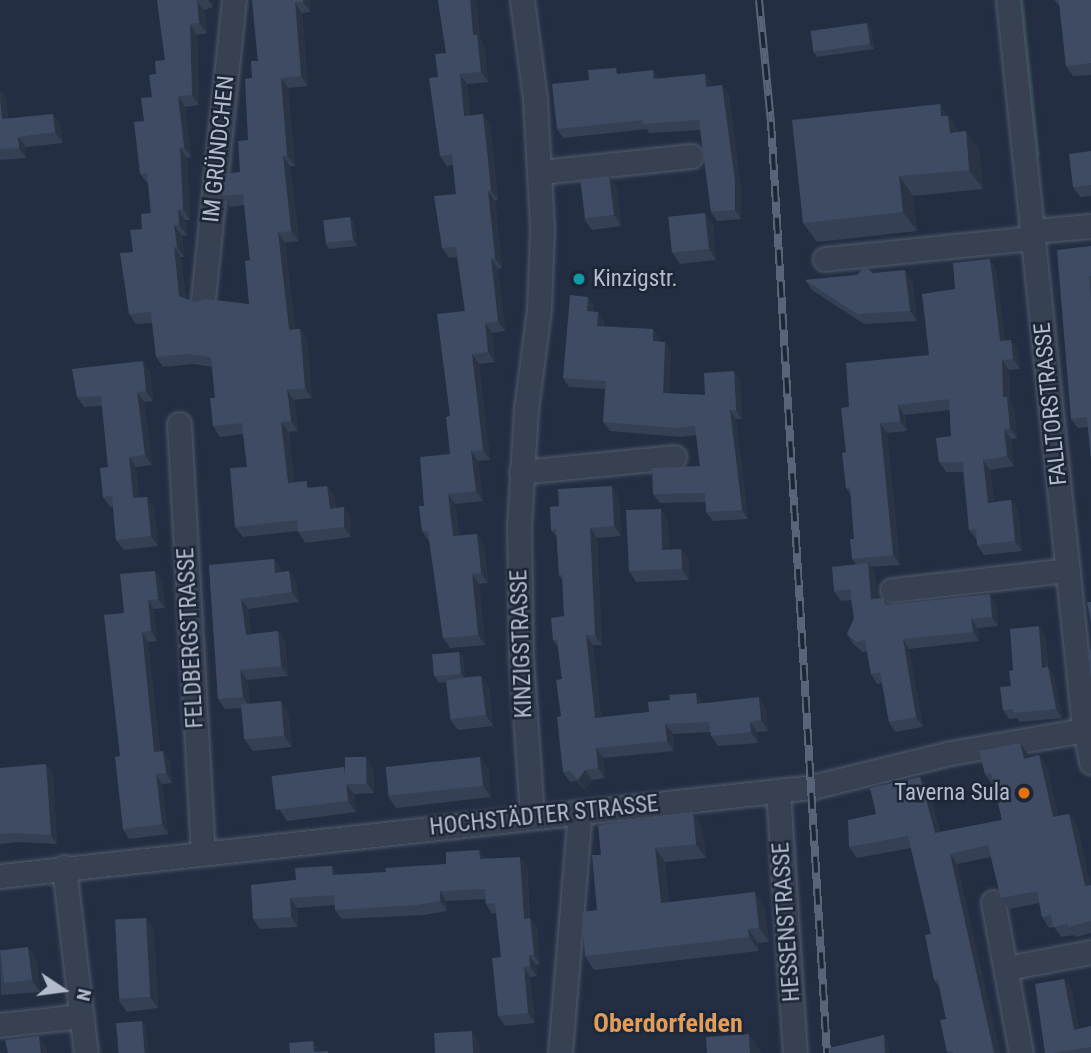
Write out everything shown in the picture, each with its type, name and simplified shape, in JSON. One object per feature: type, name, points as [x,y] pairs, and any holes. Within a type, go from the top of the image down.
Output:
[{"type":"street","name":"IM GRÜNDCHEN","points":[[203,299],[234,0]]},
{"type":"street","name":"KINZIGSTRASSE","points":[[522,0],[541,172],[540,298],[521,472],[521,655],[532,817]]},
{"type":"street","name":"FALLTORSTRASSE","points":[[1008,0],[1091,762]]},
{"type":"street","points":[[541,172],[691,156]]},
{"type":"street","points":[[825,260],[1091,226]]},
{"type":"street","name":"FELDBERGSTRASSE","points":[[179,424],[203,852]]},
{"type":"street","points":[[521,472],[674,457]]},
{"type":"street","points":[[892,590],[1068,570]]},
{"type":"street","name":"HOCHSTÄDTER STRASSE","points":[[0,876],[778,791],[847,781],[1086,720]]},
{"type":"street","name":"HESSENSTRASSE","points":[[778,791],[795,1053]]},
{"type":"street","points":[[560,1053],[580,812]]},
{"type":"street","points":[[64,867],[86,1053]]},
{"type":"street","points":[[993,902],[1021,1053]]},
{"type":"street","points":[[1007,968],[1091,952]]},
{"type":"street","points":[[0,1025],[82,1016]]},
{"type":"green space","points":[[1017,0],[1024,0],[1040,155],[1037,157],[1033,156]]},
{"type":"building","points":[[157,0],[197,0],[199,23],[190,24],[192,95],[178,96],[184,147],[180,148],[183,209],[178,210],[179,225],[174,225],[179,296],[194,302],[205,299],[249,304],[245,261],[250,260],[243,194],[223,196],[221,181],[222,174],[240,172],[238,141],[248,140],[245,79],[252,78],[251,61],[258,61],[252,0],[303,0],[295,2],[301,76],[281,78],[287,156],[283,156],[291,231],[278,232],[289,330],[300,329],[305,388],[287,390],[291,421],[281,422],[288,483],[307,481],[307,488],[327,486],[330,509],[344,507],[344,527],[298,532],[297,520],[235,527],[230,468],[247,467],[242,423],[213,426],[210,398],[215,398],[211,357],[187,354],[156,357],[151,312],[129,314],[120,253],[133,252],[130,230],[142,229],[141,214],[151,213],[147,173],[140,174],[134,122],[144,121],[141,98],[152,97],[149,75],[156,74],[155,61],[165,60]]},
{"type":"building","points":[[438,0],[470,0],[473,35],[477,35],[481,72],[460,74],[464,116],[483,114],[495,258],[491,259],[498,321],[485,323],[488,352],[472,354],[483,450],[471,451],[476,491],[448,494],[453,536],[477,534],[481,573],[472,574],[478,635],[443,638],[428,531],[422,531],[419,506],[424,506],[420,457],[450,454],[446,417],[450,416],[437,314],[465,311],[456,247],[442,248],[434,196],[456,194],[452,154],[440,156],[429,78],[438,77],[435,54],[446,53]]},
{"type":"building","points":[[1059,0],[1091,0],[1091,63],[1066,66]]},
{"type":"building","points":[[867,23],[870,44],[813,52],[811,31]]},
{"type":"building","points":[[616,68],[617,74],[653,70],[654,79],[705,74],[706,87],[722,85],[735,181],[735,210],[711,212],[699,120],[643,124],[643,120],[557,129],[552,84],[589,80],[588,70]]},
{"type":"building","points":[[0,103],[2,119],[53,114],[55,132],[18,137],[19,148],[0,149]]},
{"type":"building","points":[[940,104],[941,116],[948,116],[950,133],[966,131],[969,170],[899,176],[903,212],[803,223],[792,120]]},
{"type":"building","points":[[1091,151],[1091,185],[1073,187],[1069,154]]},
{"type":"building","points":[[609,176],[614,215],[585,218],[580,180]]},
{"type":"building","points":[[705,213],[709,249],[672,253],[668,217]]},
{"type":"building","points":[[350,217],[353,240],[326,243],[323,220]]},
{"type":"building","points":[[1091,246],[1091,460],[1087,417],[1071,419],[1057,250]]},
{"type":"building","points":[[990,259],[1000,341],[1011,340],[1013,359],[1002,360],[1003,397],[1007,397],[1010,428],[1004,429],[1007,456],[983,460],[988,503],[1011,500],[1015,541],[977,545],[976,529],[969,530],[963,462],[939,462],[936,438],[951,436],[949,399],[898,405],[900,421],[880,423],[893,555],[852,559],[850,539],[854,539],[850,487],[846,488],[842,453],[846,452],[841,408],[849,407],[846,363],[929,355],[922,294],[955,289],[953,263]]},
{"type":"building","points":[[865,266],[873,273],[905,270],[910,311],[857,314],[805,280],[857,275]]},
{"type":"building","points":[[570,295],[588,297],[587,311],[598,312],[597,326],[653,329],[653,341],[665,342],[663,393],[705,395],[704,373],[734,371],[736,410],[730,410],[742,510],[706,512],[705,493],[653,494],[652,468],[700,466],[695,426],[675,428],[603,422],[606,381],[563,378]]},
{"type":"building","points":[[143,361],[146,391],[137,392],[145,455],[129,457],[133,498],[147,497],[151,536],[116,540],[112,496],[103,497],[100,468],[108,467],[101,396],[77,397],[72,369]]},
{"type":"building","points":[[612,486],[614,526],[590,528],[595,635],[586,635],[595,718],[649,712],[648,702],[670,700],[669,695],[696,693],[697,704],[759,697],[761,720],[750,722],[751,732],[711,736],[709,722],[665,724],[667,741],[596,748],[598,768],[585,770],[578,780],[570,771],[563,772],[557,717],[561,716],[556,680],[562,679],[557,639],[553,640],[551,618],[564,616],[562,575],[559,575],[556,529],[551,530],[550,507],[559,506],[558,489]]},
{"type":"building","points":[[661,509],[662,550],[681,549],[682,569],[629,571],[626,510]]},
{"type":"building","points":[[274,559],[275,573],[289,571],[292,592],[241,599],[246,635],[278,631],[281,666],[240,670],[243,697],[218,699],[209,565]]},
{"type":"building","points":[[868,563],[871,599],[884,598],[885,605],[990,594],[992,617],[971,619],[973,632],[903,639],[916,717],[889,722],[880,672],[871,674],[865,640],[856,642],[847,634],[854,618],[850,589],[834,591],[832,567]]},
{"type":"building","points":[[155,571],[158,599],[148,600],[151,631],[142,632],[154,752],[163,751],[166,773],[156,774],[162,824],[123,829],[115,757],[120,756],[104,615],[124,613],[120,574]]},
{"type":"building","points":[[1087,602],[1091,602],[1091,623]]},
{"type":"building","points":[[1039,626],[1042,668],[1048,667],[1056,709],[1013,713],[1013,709],[1003,710],[1000,687],[1011,686],[1009,671],[1013,670],[1010,629]]},
{"type":"building","points":[[1087,650],[1091,650],[1091,674]]},
{"type":"building","points":[[459,652],[461,674],[434,676],[432,654]]},
{"type":"building","points":[[481,676],[486,715],[451,719],[446,680]]},
{"type":"building","points":[[281,701],[284,736],[244,739],[241,704]]},
{"type":"building","points":[[1020,743],[1024,759],[1039,755],[1053,817],[1069,814],[1085,886],[1091,885],[1091,921],[1068,927],[1068,924],[1053,927],[1051,915],[1042,917],[1037,891],[1001,898],[988,845],[950,854],[994,1053],[947,1052],[940,1020],[946,1019],[938,979],[934,980],[925,935],[931,934],[908,836],[849,847],[848,820],[876,814],[870,788],[920,777],[935,833],[1002,820],[991,773],[985,774],[979,751]]},
{"type":"building","points":[[345,757],[366,757],[366,784],[345,784]]},
{"type":"building","points":[[480,757],[483,786],[389,796],[386,767]]},
{"type":"building","points":[[46,764],[51,835],[0,834],[0,768]]},
{"type":"building","points":[[344,767],[348,801],[276,810],[272,776]]},
{"type":"building","points":[[693,813],[696,844],[655,848],[661,903],[755,892],[759,928],[748,929],[749,937],[585,956],[582,912],[597,910],[592,855],[601,855],[598,825]]},
{"type":"building","points":[[479,850],[480,859],[520,857],[524,919],[530,918],[534,955],[529,955],[530,966],[524,967],[528,1013],[498,1016],[492,958],[501,957],[495,903],[486,904],[485,889],[440,891],[440,901],[417,905],[335,910],[334,895],[290,898],[291,917],[253,919],[251,885],[296,880],[295,868],[332,866],[333,875],[386,872],[385,868],[446,864],[446,852]]},
{"type":"building","points":[[146,918],[150,997],[119,999],[115,920]]},
{"type":"building","points":[[28,947],[32,980],[4,983],[0,950]]},
{"type":"building","points":[[1064,979],[1074,1030],[1091,1026],[1091,1047],[1045,1053],[1035,984]]},
{"type":"building","points":[[142,1021],[145,1053],[119,1053],[116,1023]]},
{"type":"building","points":[[472,1031],[473,1053],[435,1053],[434,1033]]},
{"type":"building","points":[[749,1034],[750,1053],[707,1053],[706,1037]]},
{"type":"building","points":[[884,1035],[885,1053],[830,1053],[829,1048]]},
{"type":"building","points":[[39,1036],[41,1053],[8,1053],[5,1040]]},
{"type":"building","points":[[313,1041],[314,1052],[328,1053],[290,1053],[289,1043]]},
{"type":"railway","points":[[759,0],[771,122],[827,1053]]},
{"type":"place","name":"Kinzigstr.","points":[[579,279]]},
{"type":"place","name":"Taverna Sula","points":[[1024,793]]},
{"type":"district","name":"Oberdorfelden","points":[[668,1024]]}]
